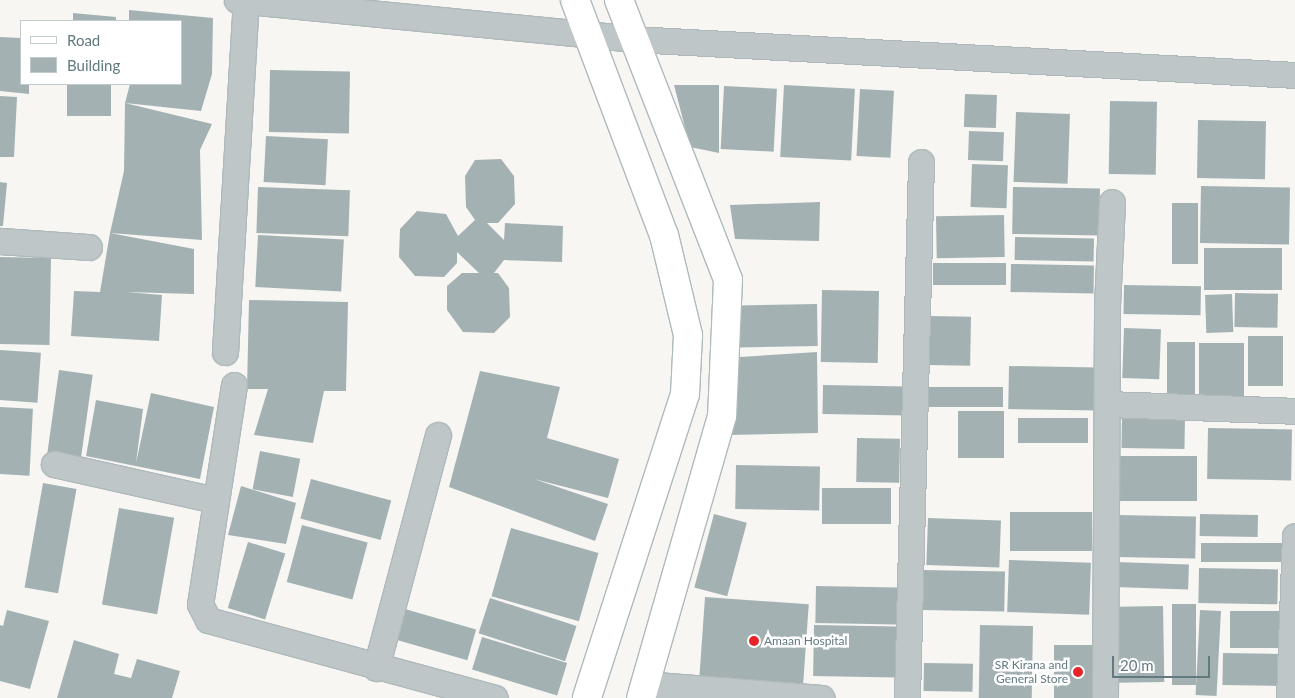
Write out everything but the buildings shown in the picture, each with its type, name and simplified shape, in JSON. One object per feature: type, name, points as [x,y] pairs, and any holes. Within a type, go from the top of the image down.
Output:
[{"type":"street","points":[[575,0],[664,235],[688,335],[684,394],[586,698]]},
{"type":"street","points":[[619,0],[728,280],[722,416],[642,691],[821,698]]},
{"type":"street","points":[[224,352],[241,1],[634,39],[1295,75]]},
{"type":"street","points":[[907,698],[921,162]]},
{"type":"street","points":[[1105,698],[1108,404],[1107,305],[1112,202]]},
{"type":"street","points":[[0,241],[90,247]]},
{"type":"street","points":[[234,385],[200,604],[208,620],[376,668],[495,698]]},
{"type":"street","points":[[1108,404],[1295,411]]},
{"type":"street","points":[[376,668],[438,435]]},
{"type":"street","points":[[54,464],[215,500]]},
{"type":"street","points":[[1289,698],[1295,536]]},
{"type":"place","name":"Amaan Hospital","points":[[754,641]]},
{"type":"place","name":"SR Kirana and General Store","points":[[1078,672]]}]
